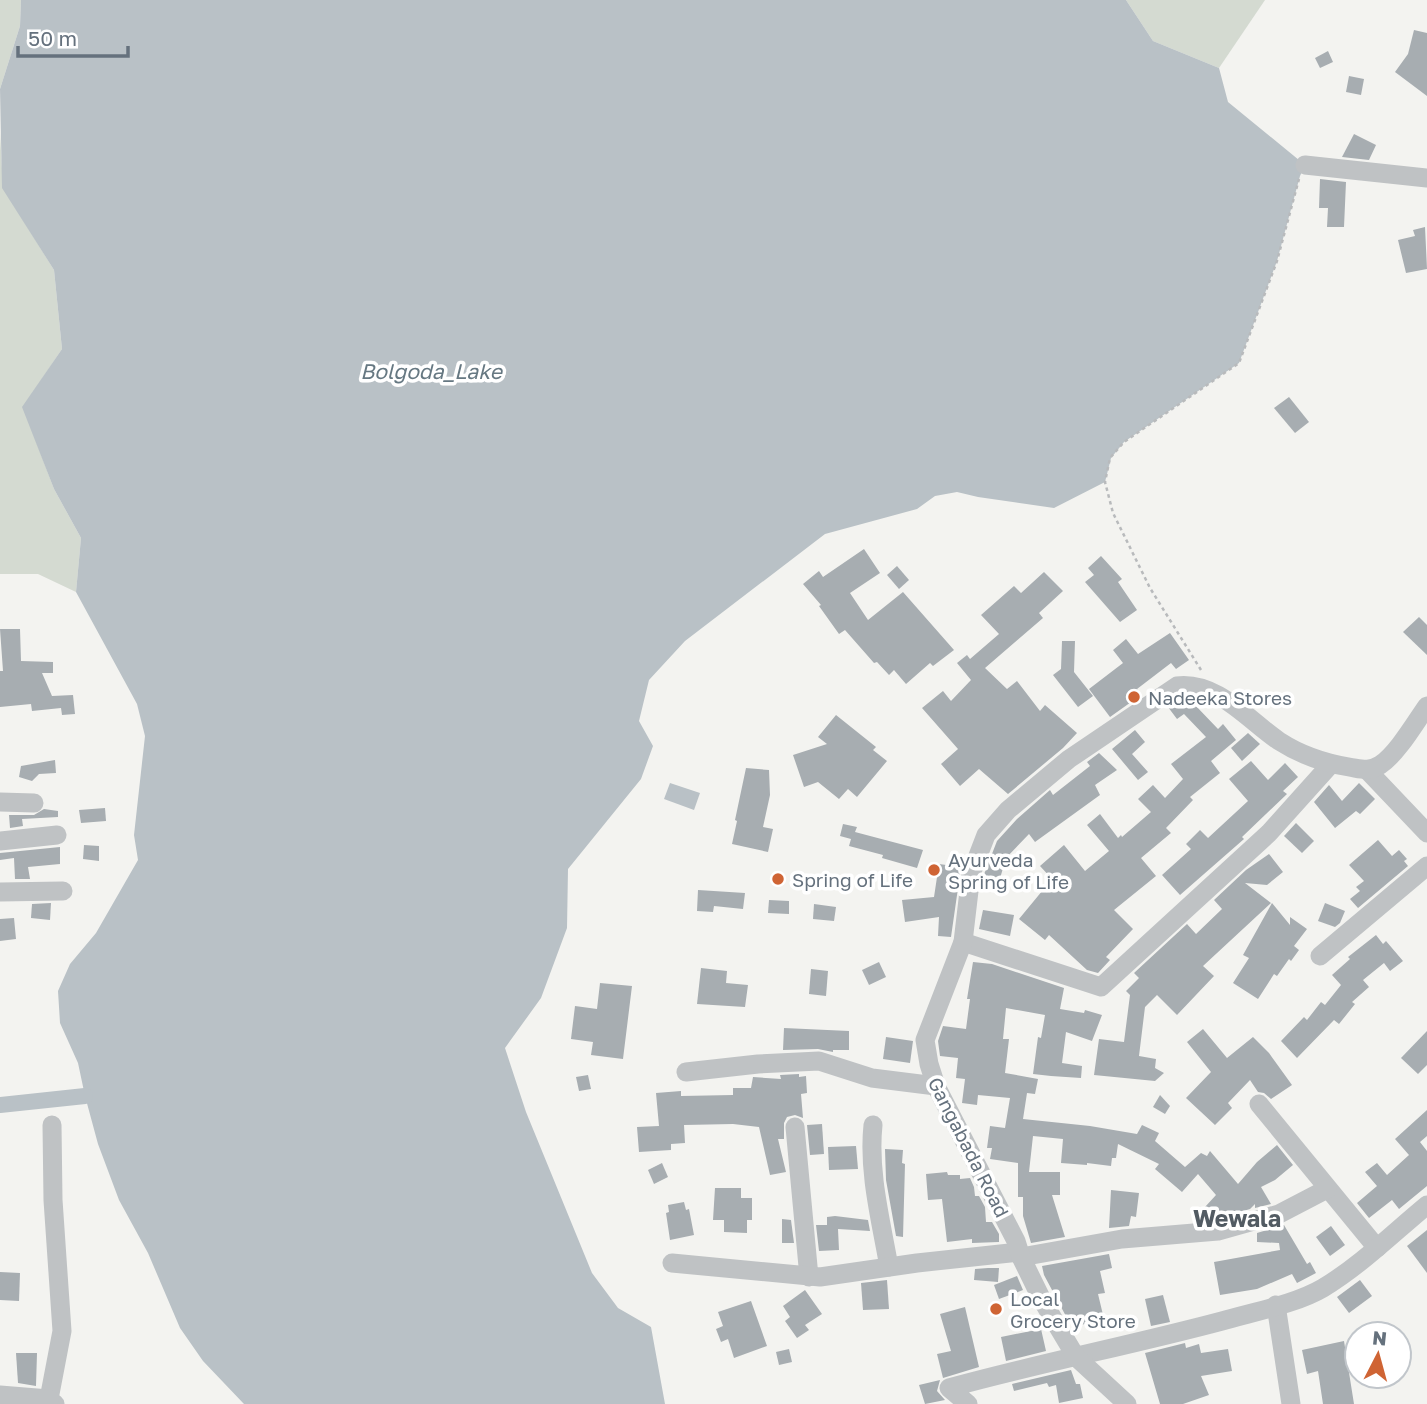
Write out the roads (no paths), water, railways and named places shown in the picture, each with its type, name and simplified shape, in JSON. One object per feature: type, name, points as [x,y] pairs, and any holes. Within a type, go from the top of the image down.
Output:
[{"type":"street","points":[[1305,165],[1427,178]]},
{"type":"street","name":"Gangabada Road","points":[[1127,1404],[1076,1357],[1042,1300],[1000,1209],[936,1086],[929,1064],[925,1040],[963,942],[971,874],[976,857],[986,835],[1008,810],[1069,759],[1177,686],[1190,684],[1209,690],[1280,742],[1331,764]]},
{"type":"street","points":[[1368,771],[1382,764],[1427,706]]},
{"type":"street","points":[[963,942],[1101,987],[1269,833],[1331,764],[1368,771],[1427,833]]},
{"type":"street","points":[[0,802],[34,803]]},
{"type":"street","points":[[0,841],[57,835]]},
{"type":"street","points":[[1320,957],[1427,866]]},
{"type":"street","points":[[0,892],[63,891]]},
{"type":"street","points":[[686,1072],[819,1061],[872,1078],[936,1086]]},
{"type":"street","points":[[1259,1104],[1377,1248]]},
{"type":"street","points":[[0,1395],[52,1402],[62,1331],[51,1125]]},
{"type":"street","points":[[873,1125],[875,1180],[889,1267]]},
{"type":"street","points":[[795,1127],[808,1277]]},
{"type":"street","points":[[672,1263],[808,1277],[1020,1255],[1122,1239],[1218,1231],[1279,1214],[1327,1189]]},
{"type":"street","points":[[968,1404],[949,1388],[1005,1372],[1179,1332],[1322,1289],[1377,1248],[1427,1205]]},
{"type":"street","points":[[1276,1305],[1291,1404]]},
{"type":"water","name":"Bolgoda_Lake","points":[[21,0],[1126,0],[1153,41],[1219,68],[1228,102],[1305,165],[1277,261],[1239,363],[1124,442],[1111,458],[1105,482],[1054,508],[957,492],[935,496],[917,509],[825,534],[685,641],[649,680],[639,721],[653,746],[641,779],[568,869],[567,928],[541,998],[505,1048],[526,1112],[592,1273],[618,1308],[651,1327],[665,1404],[244,1404],[203,1361],[180,1328],[148,1253],[119,1200],[98,1144],[78,1063],[60,1023],[58,991],[70,964],[96,933],[138,860],[134,835],[145,736],[137,704],[76,592],[81,538],[54,489],[22,407],[62,349],[54,270],[2,188],[0,89],[20,26]]},
{"type":"water","points":[[670,783],[700,793],[694,810],[664,799]]},
{"type":"waterway","points":[[0,1105],[85,1096]]},
{"type":"place","name":"Nadeeka Stores","points":[[1134,697]]},
{"type":"place","name":"Ayurveda Spring of Life","points":[[934,870]]},
{"type":"place","name":"Spring of Life","points":[[778,879]]},
{"type":"place","name":"Local Grocery Store","points":[[996,1309]]},
{"type":"district","name":"Wewala","points":[[1237,1218]]}]
